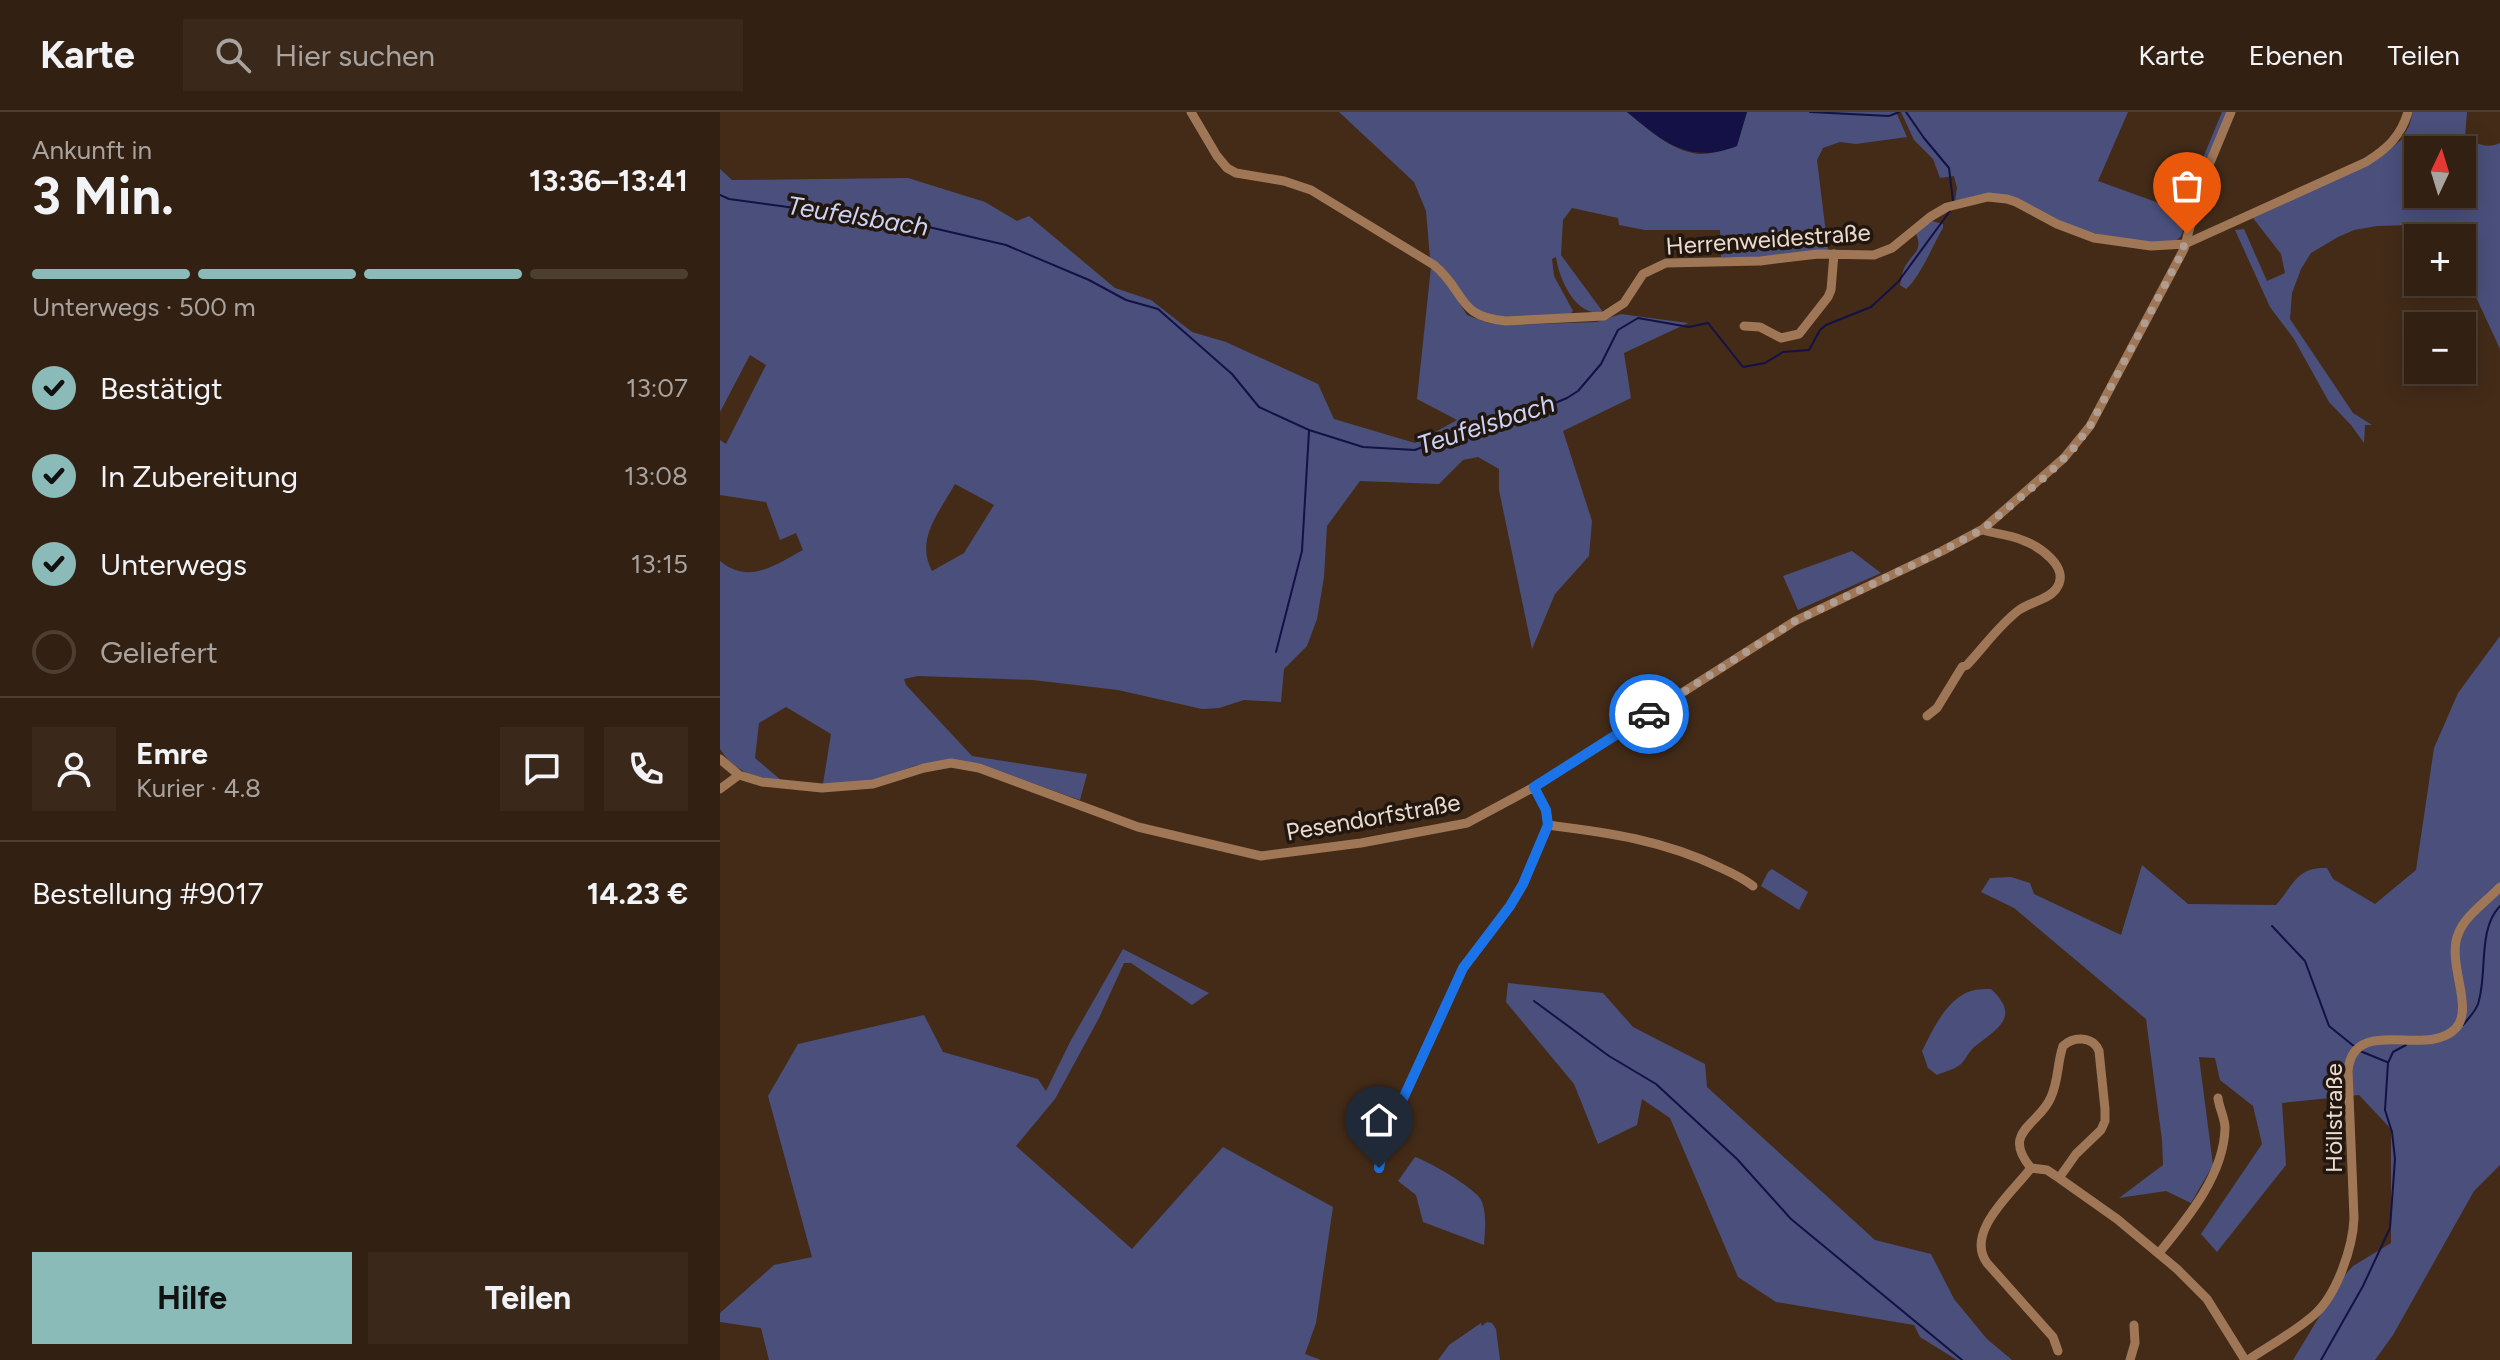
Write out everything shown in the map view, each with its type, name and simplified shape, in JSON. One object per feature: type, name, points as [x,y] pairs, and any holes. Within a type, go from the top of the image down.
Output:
[{"type":"street","name":"Herrenweidestraße","points":[[1191,112],[1227,168],[1236,173],[1284,181],[1311,190],[1434,265],[1450,281],[1467,308],[1492,320],[1604,316],[1619,309],[1643,274],[1666,263],[1760,261],[1811,254],[1863,256],[1884,252],[1947,207],[1988,197],[2016,202],[2057,224],[2094,238],[2151,246],[2185,244]]},
{"type":"street","name":"Pesendorfstraße","points":[[720,759],[739,775],[792,786],[873,784],[951,763],[979,768],[1138,827],[1261,856],[1361,843],[1467,823],[1534,787],[1795,621],[1983,529],[2047,475],[2081,439],[2098,411],[2185,244],[2202,182],[2231,112]]},
{"type":"street","points":[[2185,244],[2366,162],[2392,143],[2404,125],[2408,112]]},
{"type":"street","points":[[1744,326],[1760,327],[1781,338],[1799,334],[1828,297],[1834,254]]},
{"type":"street","points":[[1931,710],[1962,667],[2016,612],[2050,595],[2059,584],[2057,566],[2039,549],[2022,540],[1983,529]]},
{"type":"street","points":[[720,789],[739,775]]},
{"type":"street","points":[[1379,1168],[1385,1138],[1463,968],[1510,906],[1523,884],[1548,825],[1546,810],[1534,787]]},
{"type":"street","points":[[1548,825],[1632,836],[1694,855],[1753,886]]},
{"type":"street","name":"Höllstraße","points":[[2247,1360],[2320,1308],[2348,1255],[2354,1218],[2350,1056],[2367,1042],[2432,1038],[2450,1033],[2457,1027],[2462,1005],[2455,968],[2455,941],[2464,923],[2500,887]]},
{"type":"street","points":[[2031,1168],[2021,1151],[2022,1132],[2050,1101],[2060,1073],[2063,1046],[2073,1040],[2091,1041],[2099,1051],[2105,1121],[2098,1134],[2076,1154],[2059,1178]]},
{"type":"street","points":[[2159,1253],[2180,1227],[2213,1173],[2225,1129],[2218,1098]]},
{"type":"street","points":[[2031,1168],[2047,1170],[2159,1253],[2207,1299],[2247,1360]]},
{"type":"street","points":[[2031,1168],[1990,1219],[1981,1251],[1987,1263],[2053,1337],[2058,1351]]},
{"type":"street","points":[[2130,1360],[2135,1343],[2134,1325]]},
{"type":"shaded area","points":[[1339,112],[1627,112],[1669,144],[1699,154],[1736,146],[1747,112],[1896,112],[1907,137],[1856,144],[1840,142],[1823,148],[1817,160],[1828,250],[1759,257],[1721,257],[1720,230],[1645,230],[1619,225],[1618,218],[1572,208],[1563,220],[1561,255],[1603,312],[1585,309],[1570,295],[1556,257],[1552,259],[1554,276],[1573,311],[1570,315],[1518,318],[1480,311],[1444,268],[1430,258],[1426,211],[1414,182]]},
{"type":"shaded area","points":[[1627,112],[1747,112],[1737,146],[1704,153],[1665,141]]},
{"type":"shaded area","points":[[1901,112],[2128,112],[2098,181],[2181,211],[2222,112],[2228,112],[2200,177],[2181,236],[2175,242],[2166,244],[2124,241],[2077,229],[1988,193],[1955,201],[1957,188],[1954,176],[1940,178],[1933,159],[1914,140]]},
{"type":"shaded area","points":[[2413,112],[2467,112],[2465,136],[2404,136],[2404,208],[2476,208],[2476,143],[2491,146],[2500,143],[2500,349],[2475,296],[2476,224],[2404,224],[2354,230],[2311,253],[2292,293],[2290,319],[2353,413],[2372,425],[2365,425],[2364,443],[2329,402],[2294,339],[2270,307],[2235,230],[2244,229],[2267,281],[2285,273],[2281,254],[2253,218],[2375,161],[2401,140]]},
{"type":"shaded area","points":[[720,169],[732,180],[908,178],[985,202],[1017,221],[1029,216],[1115,288],[1151,300],[1192,332],[1226,342],[1318,384],[1334,419],[1415,443],[1457,420],[1417,399],[1431,267],[1467,315],[1488,323],[1597,322],[1621,314],[1688,323],[1624,353],[1631,398],[1563,431],[1592,521],[1589,556],[1555,594],[1532,649],[1499,490],[1499,469],[1478,457],[1463,460],[1439,484],[1360,481],[1327,526],[1324,577],[1317,619],[1307,646],[1284,669],[1281,702],[1244,700],[1219,708],[1202,709],[1118,690],[1033,680],[918,676],[904,679],[906,685],[972,756],[1087,774],[1080,800],[980,765],[941,761],[914,766],[875,780],[823,784],[831,734],[786,707],[759,723],[755,758],[781,780],[746,772],[726,757],[720,749],[720,561],[741,572],[752,572],[772,566],[803,550],[796,533],[780,540],[766,502],[720,495],[720,440],[726,444],[766,365],[750,355],[720,412]],"holes":[[[955,484],[994,505],[964,553],[932,571],[927,559],[928,537],[936,516]]]},
{"type":"shaded area","points":[[1932,221],[1943,224],[1943,228],[1921,270],[1906,289],[1900,285],[1905,267],[1917,251],[1916,234],[1919,228]]},
{"type":"shaded area","points":[[1852,551],[1881,573],[1798,610],[1783,576]]},
{"type":"shaded area","points":[[2500,636],[2500,1165],[2474,1191],[2393,1335],[2375,1360],[2293,1360],[2344,1276],[2353,1266],[2391,1243],[2391,1129],[2359,1095],[2282,1103],[2286,1165],[2217,1252],[2201,1234],[2262,1144],[2253,1106],[2220,1080],[2215,1058],[2199,1057],[2213,1165],[2191,1203],[2166,1191],[2119,1198],[2163,1165],[2146,1019],[2014,908],[1981,892],[1990,878],[2011,877],[2030,883],[2034,894],[2121,935],[2142,865],[2188,904],[2276,905],[2302,874],[2327,868],[2333,879],[2375,904],[2416,870],[2434,748],[2458,693]]},
{"type":"shaded area","points":[[1772,869],[1808,892],[1799,910],[1761,886]]},
{"type":"shaded area","points":[[1123,949],[1209,993],[1192,1005],[1131,963],[1124,963],[1099,1018],[1055,1099],[1016,1146],[1132,1249],[1223,1147],[1333,1207],[1316,1323],[1305,1354],[1321,1360],[769,1360],[761,1328],[720,1322],[720,1313],[774,1265],[812,1257],[768,1096],[798,1044],[924,1015],[943,1052],[1038,1079],[1046,1091]]},
{"type":"shaded area","points":[[1508,983],[1603,993],[1633,1027],[1705,1064],[1707,1087],[1875,1240],[1931,1254],[1954,1299],[1987,1339],[2012,1360],[1957,1360],[1920,1337],[1914,1325],[1776,1302],[1738,1277],[1670,1118],[1642,1099],[1637,1125],[1598,1144],[1574,1084],[1506,1002]]},
{"type":"shaded area","points":[[1991,989],[2004,1008],[2002,1022],[1973,1048],[1961,1064],[1937,1075],[1928,1068],[1922,1051],[1941,1016],[1962,995],[1973,990]]},
{"type":"shaded area","points":[[1415,1157],[1461,1182],[1481,1200],[1485,1216],[1484,1245],[1423,1222],[1416,1195],[1398,1181]]},
{"type":"shaded area","points":[[1487,1322],[1496,1329],[1500,1360],[1438,1360],[1449,1345]]},
{"type":"waterway","name":"Teufelsbach","points":[[1810,112],[1889,116],[1899,112]]},
{"type":"waterway","name":"Teufelsbach","points":[[1906,112],[1949,168],[1953,201]]},
{"type":"waterway","name":"Teufelsbach","points":[[720,195],[729,199],[920,225],[1006,245],[1089,280],[1126,300],[1158,309],[1232,374],[1259,407],[1309,430],[1363,447],[1415,450],[1500,417],[1531,413],[1567,398],[1578,391],[1601,364],[1618,330],[1638,318],[1689,327],[1708,323],[1743,367],[1765,363],[1783,352],[1809,350],[1826,325],[1871,307],[1898,282],[1950,211]]},
{"type":"waterway","points":[[1276,652],[1302,551],[1309,431]]},
{"type":"waterway","points":[[2463,1025],[2478,1004],[2488,927],[2500,906]]},
{"type":"waterway","points":[[2272,926],[2305,961],[2329,1026],[2355,1047]]},
{"type":"waterway","points":[[1534,1001],[1609,1056],[1656,1084],[1737,1159],[1791,1219],[1962,1360]]},
{"type":"waterway","points":[[2321,1360],[2363,1286],[2390,1228],[2395,1159],[2392,1132],[2385,1110],[2388,1063],[2393,1052],[2406,1045]]},
{"type":"waterway","points":[[2360,1051],[2387,1062]]},
{"type":"way so far","points":[[1649,714],[1795,621],[1969,538],[1997,519],[2047,475],[2090,426],[2182,253],[2187,234]]},
{"type":"route","points":[[1379,1168],[1385,1138],[1463,968],[1510,906],[1523,884],[1548,825],[1546,810],[1534,787],[1649,714]]}]
